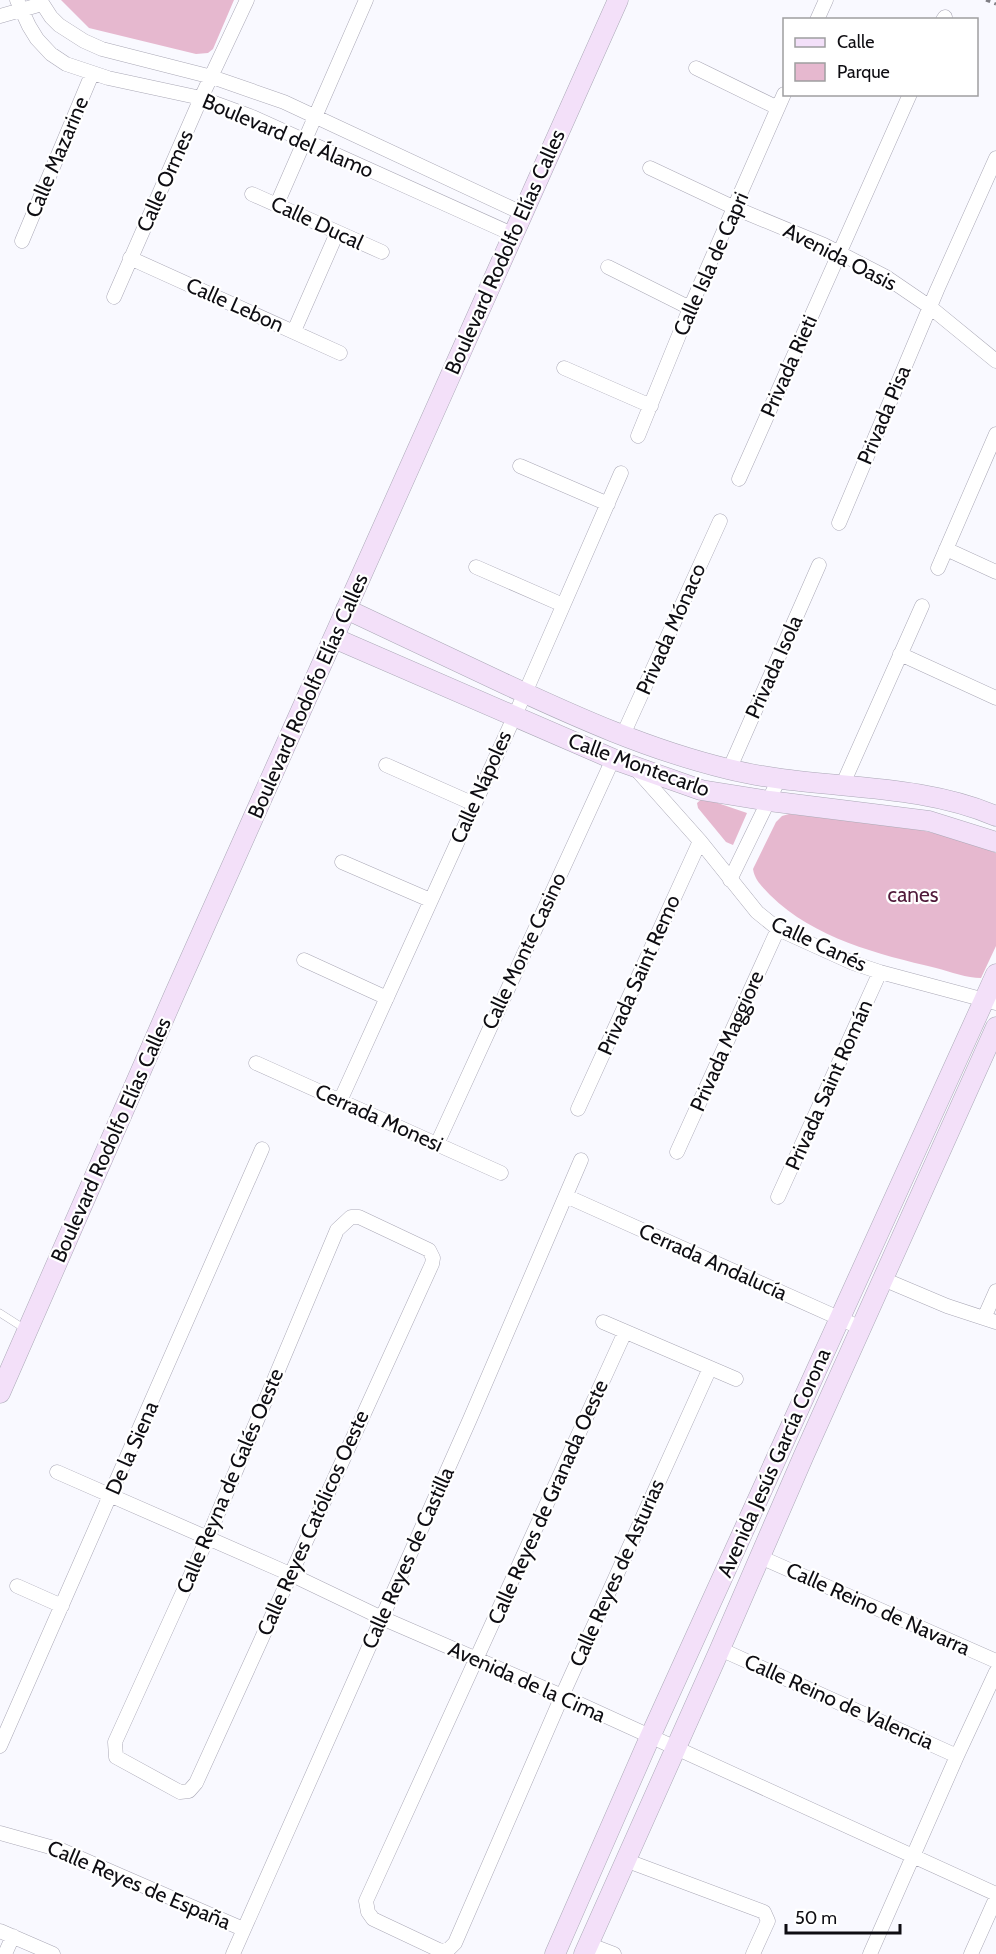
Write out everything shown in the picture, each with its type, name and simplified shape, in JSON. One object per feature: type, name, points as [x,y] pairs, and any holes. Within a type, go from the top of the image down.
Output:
[{"type":"street","name":"Calle Ormes","points":[[114,297],[201,98],[247,0]]},
{"type":"street","points":[[277,204],[366,0]]},
{"type":"street","name":"Boulevard Rodolfo Elías Calles","points":[[0,1393],[4,1373],[27,1330],[512,234],[618,0]]},
{"type":"street","name":"Boulevard del Álamo","points":[[41,2],[59,25],[102,50],[212,77],[274,98],[522,213]]},
{"type":"street","points":[[0,16],[19,5],[41,2]]},
{"type":"street","points":[[817,18],[820,2]]},
{"type":"street","name":"Boulevard del Álamo","points":[[19,5],[37,39],[51,54],[66,64],[92,74],[142,87],[201,98],[250,116],[512,234]]},
{"type":"street","points":[[696,68],[778,108]]},
{"type":"street","name":"Calle Mazarine","points":[[21,241],[92,74]]},
{"type":"street","name":"Calle Isla de Capri","points":[[638,436],[690,308],[783,96]]},
{"type":"street","name":"Privada Rieti","points":[[739,479],[909,96]]},
{"type":"street","name":"Privada Pisa","points":[[839,524],[930,307],[996,159]]},
{"type":"street","name":"Avenida Oasis","points":[[650,168],[735,208],[839,252],[886,277],[930,307],[996,361]]},
{"type":"street","name":"Calle Ducal","points":[[252,194],[382,252]]},
{"type":"street","points":[[294,331],[337,233]]},
{"type":"street","name":"Calle Lebon","points":[[130,258],[340,353]]},
{"type":"street","points":[[608,267],[690,308]]},
{"type":"street","points":[[564,368],[651,406]]},
{"type":"street","points":[[938,568],[996,434]]},
{"type":"street","points":[[520,466],[608,504]]},
{"type":"street","name":"Calle Nápoles","points":[[340,1101],[525,693],[621,473]]},
{"type":"street","name":"Privada Mónaco","points":[[622,737],[720,521]]},
{"type":"street","points":[[946,549],[996,572]]},
{"type":"street","name":"Privada Isola","points":[[729,770],[819,565]]},
{"type":"street","points":[[476,567],[563,605]]},
{"type":"street","points":[[842,786],[922,606]]},
{"type":"street","name":"Calle Montecarlo","points":[[346,609],[622,737],[729,770],[842,786],[898,791],[942,800],[996,816]]},
{"type":"street","name":"Calle Montecarlo","points":[[334,638],[612,759],[701,790],[929,821],[996,842]]},
{"type":"street","points":[[900,654],[996,698]]},
{"type":"street","name":"Calle Monte Casino","points":[[437,1144],[612,759]]},
{"type":"street","points":[[386,765],[474,804]]},
{"type":"street","name":"Calle Canés","points":[[635,768],[700,841],[757,912],[778,930],[853,963],[927,986],[991,1002]]},
{"type":"street","points":[[730,880],[779,778]]},
{"type":"street","name":"Privada Saint Remo","points":[[578,1109],[700,841]]},
{"type":"street","points":[[342,862],[430,900]]},
{"type":"street","name":"Privada Maggiore","points":[[677,1152],[778,930]]},
{"type":"street","points":[[304,960],[387,998]]},
{"type":"street","name":"Privada Saint Román","points":[[778,1197],[880,972]]},
{"type":"street","name":"Avenida Jesús García Corona","points":[[555,1954],[839,1318],[991,1002],[996,974]]},
{"type":"street","name":"Avenida Jesús García Corona","points":[[586,1949],[996,1027]]},
{"type":"street","name":"Cerrada Monesi","points":[[256,1063],[501,1173]]},
{"type":"street","name":"De la Siena","points":[[0,1746],[5,1721],[62,1606],[112,1495],[262,1149]]},
{"type":"street","name":"Calle Reyes de Castilla","points":[[233,1954],[581,1160]]},
{"type":"street","name":"Cerrada Andalucía","points":[[566,1196],[861,1328]]},
{"type":"street","name":"Calle Reyna de Galés Oeste","points":[[196,1783],[189,1791],[180,1792],[116,1757],[115,1742],[208,1537],[337,1230],[351,1217],[359,1217]]},
{"type":"street","name":"Calle Reyes Católicos Oeste","points":[[196,1783],[432,1264],[433,1257],[429,1250],[359,1217]]},
{"type":"street","points":[[883,1279],[947,1306],[990,1320],[996,1291]]},
{"type":"street","points":[[603,1322],[736,1379]]},
{"type":"street","name":"Calle Reyes de Granada Oeste","points":[[455,1943],[449,1949],[441,1951],[383,1924],[373,1919],[368,1912],[366,1901],[625,1332]]},
{"type":"street","name":"Calle Reyes de Asturias","points":[[455,1943],[562,1696],[710,1368]]},
{"type":"street","name":"Avenida de la Cima","points":[[57,1472],[208,1537],[382,1618],[562,1696],[996,1896]]},
{"type":"street","name":"Calle Reino de Navarra","points":[[760,1557],[996,1660]]},
{"type":"street","points":[[17,1587],[62,1606]]},
{"type":"street","name":"Calle Reino de Valencia","points":[[720,1649],[957,1756]]},
{"type":"street","points":[[870,1954],[996,1672]]},
{"type":"street","name":"Calle Reyes de España","points":[[0,1833],[61,1850],[243,1929]]},
{"type":"street","points":[[625,1860],[766,1913],[768,1921],[753,1954]]},
{"type":"street","points":[[971,1954],[996,1896]]},
{"type":"street","points":[[5,1954],[7,1934],[53,1954]]},
{"type":"street","points":[[586,1949],[614,1954]]},
{"type":"lane","points":[[0,1314],[27,1330]]},
{"type":"path","points":[[986,0],[996,4]]},
{"type":"green space","points":[[61,0],[234,0],[213,49],[208,53],[196,54],[89,28]]},
{"type":"green space","points":[[703,798],[747,813],[733,845],[726,842],[698,808],[697,803]]},
{"type":"green space","name":"canes","points":[[789,814],[894,825],[946,836],[996,853],[996,946],[981,978],[892,957],[848,943],[807,923],[770,895],[755,877],[753,869],[776,822],[782,816]]}]
